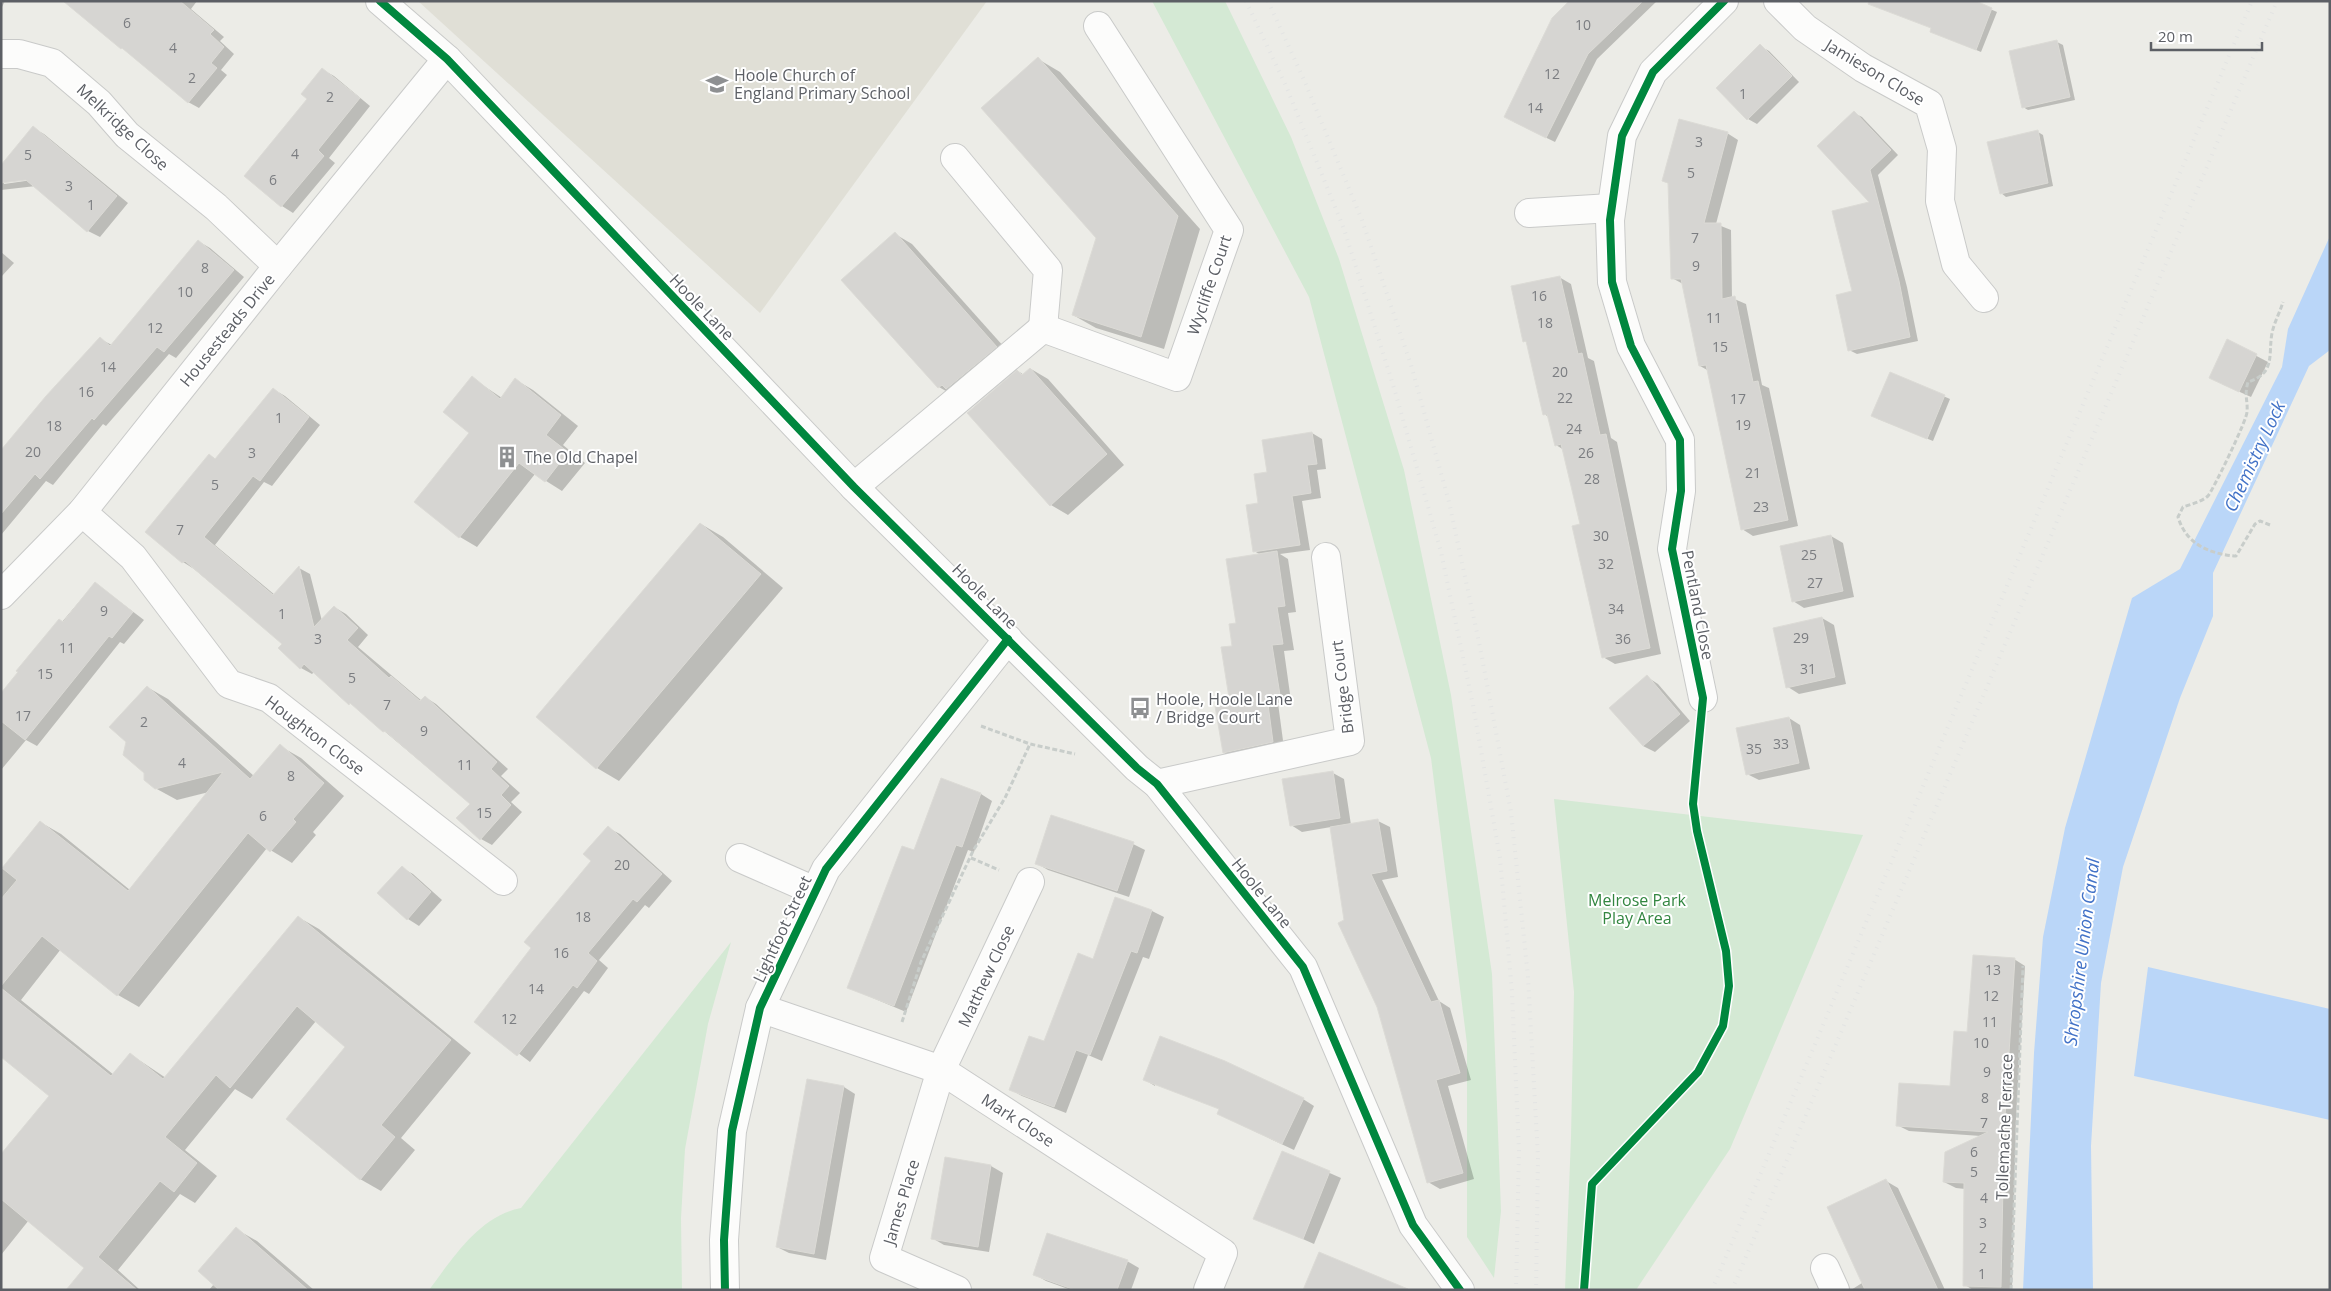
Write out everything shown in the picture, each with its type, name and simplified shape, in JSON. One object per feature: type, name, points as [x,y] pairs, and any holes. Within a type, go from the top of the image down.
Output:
[{"type":"street","name":"Hoole Lane","points":[[380,1],[447,59],[854,487],[1137,768],[1157,784],[1303,967],[1413,1226],[1459,1288]]},
{"type":"street","name":"Pentland Close","points":[[1703,698],[1672,549],[1681,491],[1680,440],[1631,346],[1612,282],[1611,208],[1622,136],[1652,72],[1724,1]]},
{"type":"street","name":"Jamieson Close","points":[[1778,1],[1805,28],[1863,68],[1929,104],[1942,149],[1940,201],[1956,264],[1984,298]]},
{"type":"street","name":"Wycliffe Court","points":[[1043,328],[1177,377],[1229,230],[1098,26]]},
{"type":"street","name":"Melkridge Close","points":[[1,54],[19,54],[52,63],[99,103],[128,135],[216,207],[278,266]]},
{"type":"street","name":"Housesteads Drive","points":[[1,595],[82,512],[278,266],[447,59]]},
{"type":"street","points":[[854,487],[1043,328],[1048,270],[955,158]]},
{"type":"street","points":[[1529,213],[1611,208]]},
{"type":"street","name":"Houghton Close","points":[[82,512],[133,557],[229,684],[269,698],[503,881]]},
{"type":"street","name":"Bridge Court","points":[[1157,784],[1350,741],[1326,557]]},
{"type":"street","name":"Lightfoot Street","points":[[725,1290],[724,1240],[732,1131],[760,1008],[826,869],[1008,639]]},
{"type":"street","points":[[740,858],[815,891]]},
{"type":"street","name":"Matthew Close","points":[[941,1070],[1030,882]]},
{"type":"street","name":"Mark Close","points":[[760,1008],[941,1070],[1223,1253],[1208,1290]]},
{"type":"street","name":"James Place","points":[[941,1070],[884,1258],[957,1290]]},
{"type":"path","points":[[2270,525],[2260,521],[2255,524],[2236,556],[2226,555],[2193,542],[2182,530],[2178,517],[2183,507],[2198,502],[2208,495],[2231,449],[2247,413],[2245,393],[2248,382],[2258,378],[2266,369],[2272,351],[2272,333],[2283,302]]},
{"type":"path","points":[[948,714],[1030,744],[1078,755]]},
{"type":"path","points":[[892,1053],[921,962],[973,851],[1005,798],[1030,744]]},
{"type":"shaded area","name":"Hoole Church of England Primary School","points":[[418,1],[987,1],[760,313]]},
{"type":"green space","points":[[1152,1],[1225,1],[1291,137],[1339,259],[1404,470],[1451,695],[1492,974],[1501,1211],[1494,1278],[1467,1237],[1467,1044],[1431,758],[1309,297]]},
{"type":"green space","name":"Melrose Park Play Area","points":[[1554,799],[1863,835],[1730,1149],[1636,1290],[1565,1290],[1574,992]]},
{"type":"green space","points":[[731,942],[708,1024],[685,1149],[681,1218],[682,1290],[429,1290],[468,1240],[480,1229],[492,1220],[521,1208]]},
{"type":"water","points":[[2330,236],[2330,350],[2309,366],[2213,573],[2213,616],[2180,698],[2123,867],[2101,983],[2091,1146],[2093,1290],[2023,1290],[2034,1053],[2043,937],[2065,828],[2132,598],[2180,569],[2282,367],[2288,329]]},
{"type":"water","points":[[2148,967],[2330,1009],[2330,1120],[2134,1076]]},
{"type":"building","points":[[63,1],[180,1],[214,30],[210,34],[224,47],[211,63],[217,68],[188,103]]},
{"type":"building","points":[[1569,1],[1643,1],[1588,54],[1546,138],[1504,117],[1552,18]]},
{"type":"building","points":[[1869,1],[1976,1],[1992,8],[1976,50],[1930,32],[1931,28],[1868,4]]},
{"type":"building","points":[[2057,40],[2070,97],[2022,108],[2009,51]]},
{"type":"building","points":[[1760,44],[1792,76],[1747,120],[1716,88]]},
{"type":"building","points":[[1038,57],[1178,216],[1141,337],[1072,315],[1096,238],[981,108]]},
{"type":"building","points":[[322,68],[360,98],[318,150],[324,156],[281,207],[244,176],[307,99],[301,94]]},
{"type":"building","points":[[1854,111],[1891,150],[1870,170],[1899,281],[1910,337],[1848,351],[1836,295],[1852,291],[1832,211],[1869,202],[1817,146]]},
{"type":"building","points":[[1679,119],[1728,132],[1704,223],[1721,223],[1722,299],[1735,296],[1753,382],[1758,381],[1788,520],[1741,530],[1706,365],[1699,366],[1681,279],[1671,279],[1668,183],[1662,181]]},
{"type":"building","points":[[33,126],[117,196],[87,232],[26,180],[1,183],[1,165]]},
{"type":"building","points":[[2038,130],[2048,183],[2000,194],[1987,142]]},
{"type":"building","points":[[895,232],[997,347],[946,389],[942,385],[938,388],[841,280]]},
{"type":"building","points":[[198,240],[234,270],[164,352],[157,347],[94,420],[92,418],[40,479],[35,474],[1,514],[1,450],[46,396],[100,337],[110,346]]},
{"type":"building","points":[[1560,276],[1578,354],[1582,353],[1600,435],[1606,434],[1650,648],[1602,658],[1572,526],[1580,524],[1561,444],[1555,446],[1547,414],[1543,415],[1526,341],[1523,342],[1511,286]]},
{"type":"building","points":[[2227,339],[2257,354],[2239,392],[2209,378]]},
{"type":"building","points":[[1030,368],[1107,454],[1050,506],[967,413],[1017,370],[1022,375]]},
{"type":"building","points":[[1890,372],[1945,395],[1927,439],[1871,416]]},
{"type":"building","name":"The Old Chapel","points":[[472,376],[500,399],[515,378],[561,415],[546,435],[568,452],[545,482],[519,463],[459,538],[414,502],[469,433],[443,412]]},
{"type":"building","points":[[273,388],[309,417],[260,481],[253,476],[204,537],[273,595],[299,566],[314,627],[334,606],[358,628],[347,640],[389,678],[391,676],[420,701],[425,696],[497,762],[491,769],[509,786],[501,795],[511,805],[480,840],[456,818],[470,804],[385,731],[383,732],[350,703],[349,705],[304,664],[300,669],[278,648],[282,644],[185,561],[182,563],[145,532],[209,454],[215,459]]},
{"type":"building","points":[[1312,432],[1317,464],[1307,465],[1311,493],[1292,496],[1300,545],[1253,552],[1246,505],[1258,503],[1254,474],[1267,472],[1262,440]]},
{"type":"building","points":[[700,523],[761,574],[596,769],[536,717]]},
{"type":"building","points":[[1831,535],[1843,591],[1792,602],[1780,546]]},
{"type":"building","points":[[1277,551],[1285,606],[1277,607],[1283,644],[1272,645],[1280,695],[1267,697],[1273,742],[1223,753],[1215,706],[1230,704],[1221,647],[1232,646],[1229,624],[1236,623],[1226,559]]},
{"type":"building","points":[[95,582],[133,612],[112,638],[109,636],[25,740],[1,721],[1,693],[18,672],[16,671],[59,619],[63,622]]},
{"type":"building","points":[[1822,617],[1835,677],[1786,688],[1773,628]]},
{"type":"building","points":[[1647,675],[1680,714],[1643,746],[1609,708]]},
{"type":"building","points":[[147,686],[250,779],[280,744],[324,783],[293,819],[296,822],[270,852],[248,833],[117,996],[42,936],[1,986],[1,899],[17,880],[2,868],[40,821],[128,891],[223,772],[155,789],[144,780],[144,773],[123,755],[126,742],[109,727]]},
{"type":"building","points":[[1789,717],[1799,763],[1746,775],[1736,728]]},
{"type":"building","points":[[1333,771],[1340,818],[1290,826],[1282,779]]},
{"type":"building","points":[[941,778],[981,793],[962,847],[956,845],[894,1006],[847,988],[902,846],[914,850]]},
{"type":"building","points":[[1051,815],[1134,842],[1117,891],[1035,864]]},
{"type":"building","points":[[1378,819],[1387,871],[1371,874],[1431,1002],[1439,1000],[1460,1073],[1436,1080],[1463,1173],[1427,1183],[1377,1007],[1338,923],[1344,920],[1330,827]]},
{"type":"building","points":[[608,826],[662,874],[637,902],[633,899],[588,953],[597,961],[577,988],[573,985],[517,1056],[474,1022],[531,948],[524,942],[591,861],[583,854]]},
{"type":"building","points":[[402,866],[431,892],[407,920],[377,893]]},
{"type":"building","points":[[1115,897],[1152,910],[1137,953],[1131,951],[1090,1055],[1076,1050],[1054,1107],[1009,1090],[1029,1036],[1044,1041],[1078,953],[1093,959]]},
{"type":"building","points":[[298,916],[451,1040],[381,1125],[395,1137],[360,1180],[286,1119],[345,1047],[297,1006],[230,1088],[216,1075],[165,1137],[197,1163],[174,1192],[160,1181],[98,1257],[137,1290],[66,1290],[84,1268],[1,1199],[1,1154],[49,1096],[1,1057],[1,988],[111,1076],[130,1053],[163,1079]]},
{"type":"building","points":[[1973,955],[2015,958],[2004,1133],[2001,1287],[1963,1286],[1964,1183],[1943,1182],[1945,1152],[1988,1132],[1896,1126],[1899,1083],[1950,1086],[1954,1031],[1967,1032]]},
{"type":"building","points":[[1160,1036],[1225,1061],[1304,1098],[1282,1144],[1217,1114],[1219,1109],[1143,1080]]},
{"type":"building","points":[[807,1079],[844,1086],[814,1254],[776,1247]]},
{"type":"building","points":[[1282,1151],[1330,1171],[1303,1239],[1253,1219]]},
{"type":"building","points":[[945,1157],[991,1165],[978,1247],[931,1239]]},
{"type":"building","points":[[1886,1179],[1938,1290],[1865,1290],[1827,1207]]},
{"type":"building","points":[[236,1227],[308,1290],[219,1290],[198,1271]]},
{"type":"building","points":[[1047,1233],[1128,1260],[1117,1290],[1075,1290],[1033,1275]]},
{"type":"building","points":[[1319,1252],[1408,1289],[1408,1290],[1303,1290]]},
{"type":"railway","points":[[1246,1],[1286,86],[1344,229],[1394,388],[1441,552],[1473,705],[1500,858],[1512,992],[1519,1151],[1516,1290]]},
{"type":"railway","points":[[1268,1],[1304,80],[1362,220],[1411,365],[1449,502],[1480,647],[1511,812],[1528,977],[1538,1157],[1536,1290]]},
{"type":"railway","points":[[1712,1290],[2252,1]]},
{"type":"railway","points":[[1732,1290],[2277,1]]},
{"type":"cycle path","points":[[380,1],[447,59],[854,487],[1137,768],[1157,784],[1303,967],[1413,1225],[1460,1290]]},
{"type":"cycle path","points":[[1584,1290],[1592,1184],[1698,1072],[1723,1026],[1729,986],[1726,951],[1697,831],[1693,804],[1703,698],[1672,549],[1681,491],[1680,440],[1631,346],[1612,282],[1610,220],[1622,136],[1653,72],[1724,1]]},
{"type":"cycle path","points":[[725,1290],[724,1240],[732,1131],[760,1008],[826,869],[1008,639]]},
{"type":"place","name":"Hoole Church of England Primary School","points":[[717,84]]},
{"type":"place","name":"The Old Chapel","points":[[507,457]]},
{"type":"place","name":"Hoole, Hoole Lane / Bridge Court","points":[[1140,708]]},
{"type":"water label","name":"Chemistry Lock","points":[[2254,456]]},
{"type":"water label","name":"Shropshire Union Canal","points":[[2081,952]]}]
